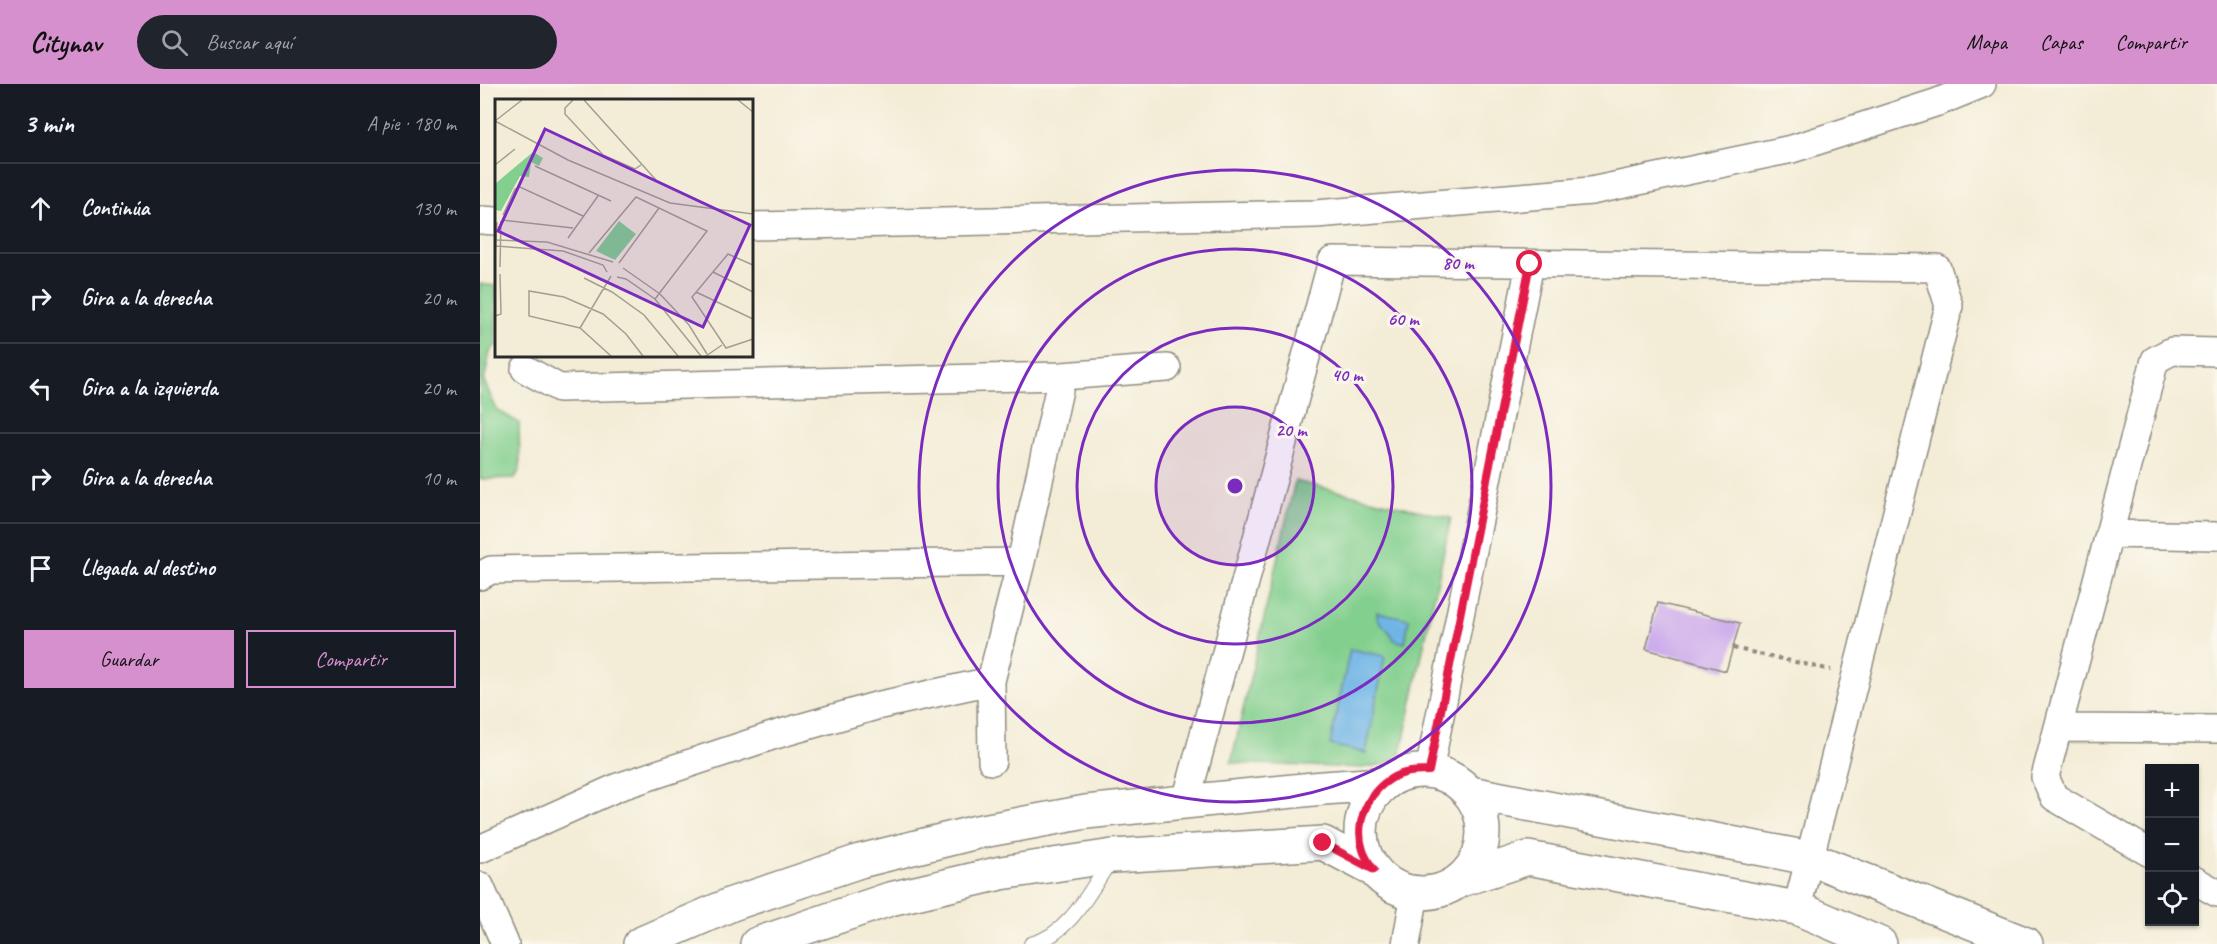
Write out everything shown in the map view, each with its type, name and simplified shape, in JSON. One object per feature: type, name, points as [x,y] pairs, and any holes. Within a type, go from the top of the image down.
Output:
[{"type":"street","points":[[753,226],[1316,214],[1591,191],[1792,149],[1938,102],[1982,84]]},
{"type":"street","points":[[480,220],[495,221]]},
{"type":"street","points":[[1186,801],[1332,261],[1937,268],[1949,306],[1797,908]]},
{"type":"street","points":[[1429,771],[1530,264]]},
{"type":"street","points":[[2145,850],[2054,797],[2045,777],[2155,360],[2172,351],[2217,351]]},
{"type":"street","points":[[525,369],[559,388],[1062,376],[1167,368]]},
{"type":"street","points":[[992,761],[991,681],[1021,562],[1062,376]]},
{"type":"street","points":[[2109,534],[2217,536]]},
{"type":"street","points":[[480,576],[491,570],[1021,562]]},
{"type":"street","points":[[480,849],[618,787],[775,735],[876,706],[991,681]]},
{"type":"street","points":[[2058,728],[2217,729]]},
{"type":"street","points":[[1374,870],[1362,849],[1360,825],[1367,802],[1383,784],[1404,773],[1429,771],[1451,778],[1470,793],[1481,814],[1483,838],[1476,861],[1461,880]]},
{"type":"street","points":[[640,944],[732,904],[860,861],[977,832],[1086,812],[1383,784]]},
{"type":"street","points":[[1470,793],[1809,858],[2026,944]]},
{"type":"street","points":[[757,944],[890,899],[1001,873],[1113,856],[1323,843],[1374,870],[1392,886],[1415,893],[1439,890],[1461,880],[1528,858],[1797,908],[1880,944]]},
{"type":"street","points":[[2199,883],[2217,893]]},
{"type":"street","points":[[480,886],[505,944]]},
{"type":"street","points":[[1406,944],[1415,893]]},
{"type":"lane","points":[[1031,944],[1040,942],[1070,921],[1113,856]]},
{"type":"path","points":[[1733,648],[1855,675]]},
{"type":"green space","points":[[480,284],[495,286],[495,346],[490,352],[484,381],[497,410],[519,423],[520,469],[515,478],[480,479]]},
{"type":"green space","points":[[1295,481],[1451,518],[1401,753],[1385,764],[1362,768],[1231,763]]},
{"type":"water","points":[[1377,612],[1409,619],[1405,643],[1394,640],[1379,620]]},
{"type":"water","points":[[1350,649],[1385,656],[1366,753],[1330,745]]},
{"type":"building","points":[[1658,603],[1740,623],[1726,671],[1646,649]]},
{"type":"route","points":[[1323,843],[1374,870],[1362,849],[1360,825],[1367,802],[1383,784],[1404,773],[1429,771],[1530,264]]}]
